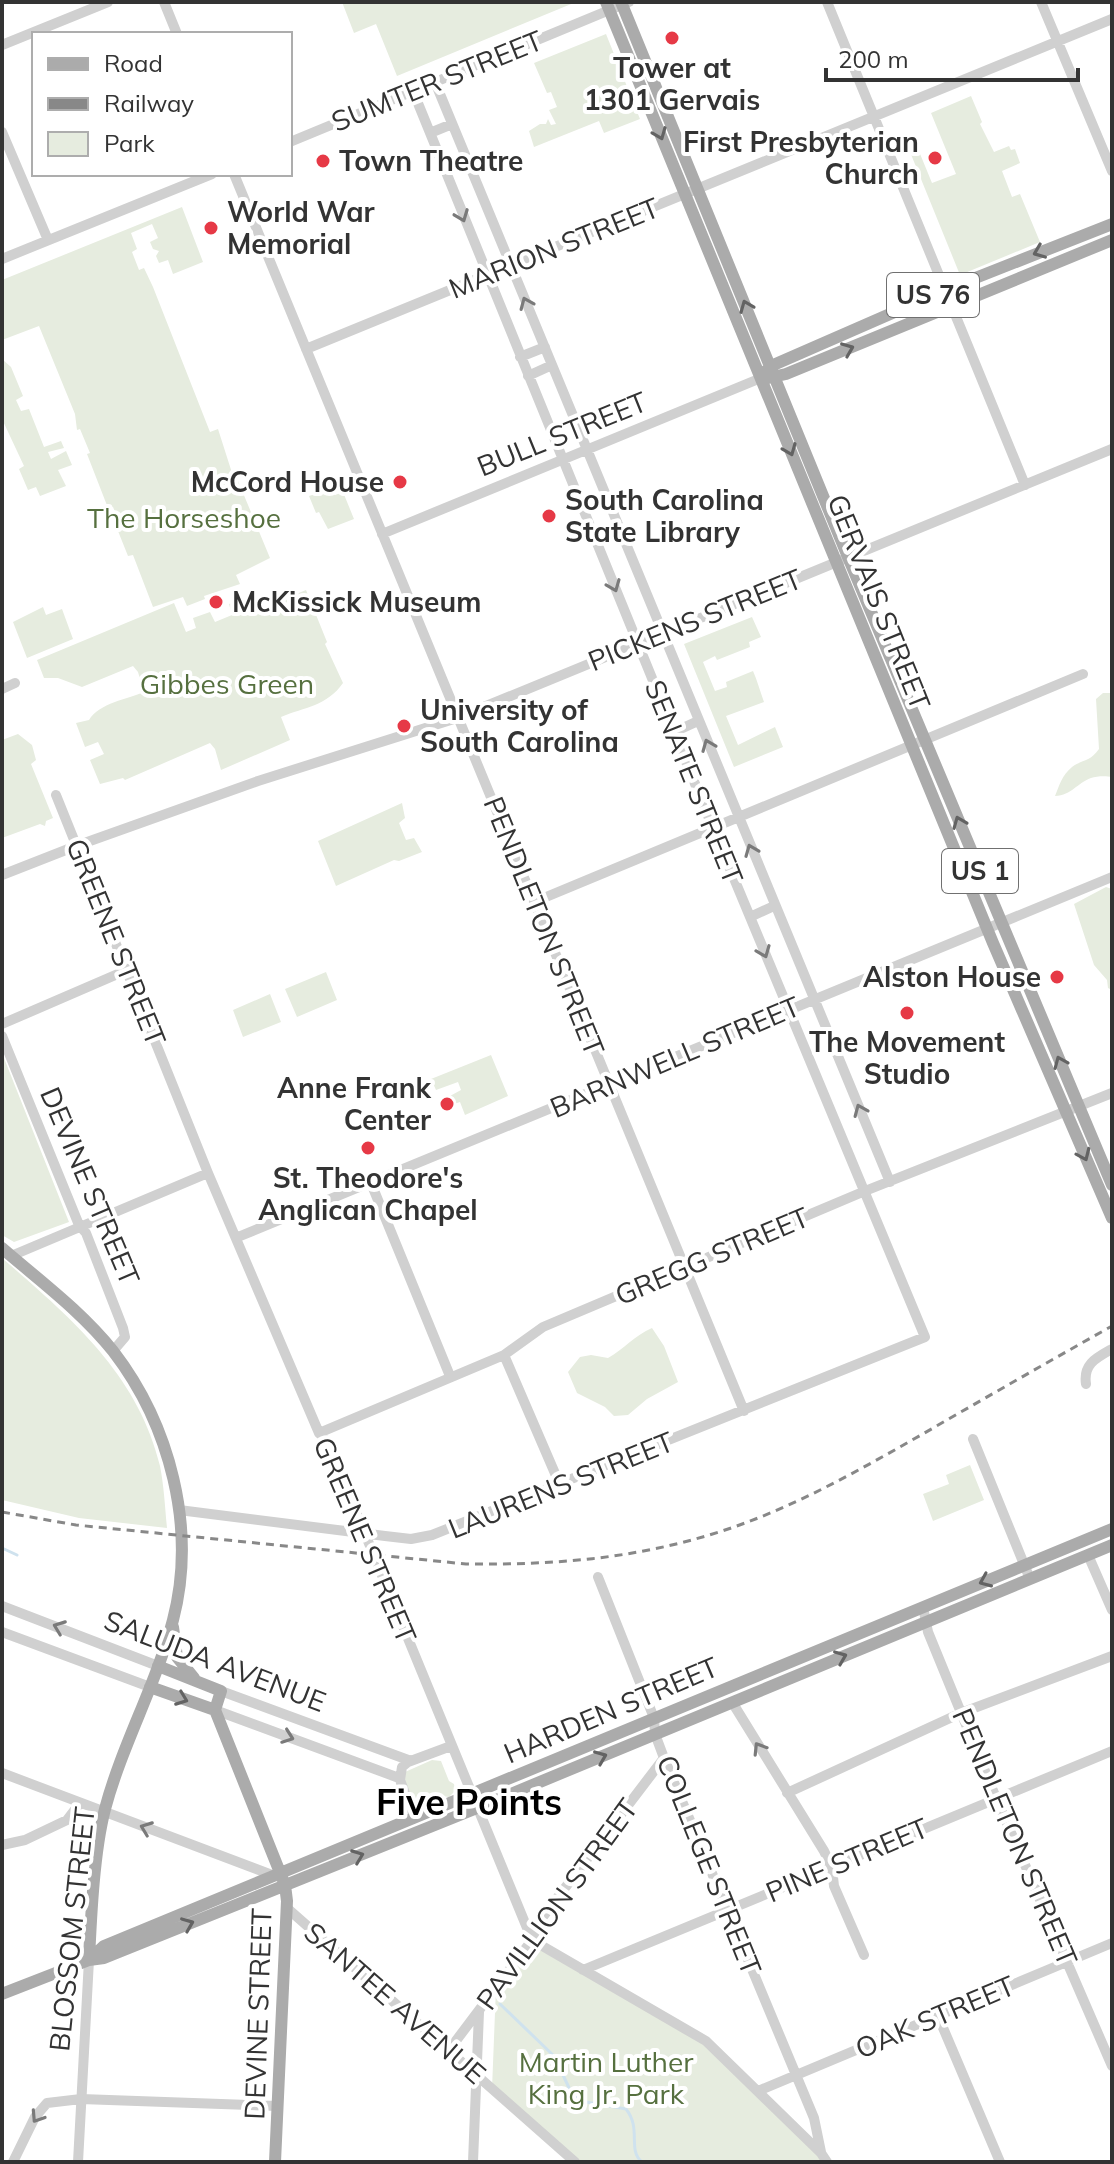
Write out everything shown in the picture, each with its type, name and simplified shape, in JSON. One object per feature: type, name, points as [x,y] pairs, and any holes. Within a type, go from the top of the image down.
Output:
[{"type":"main road","name":"GERVAIS STREET","points":[[624,3],[773,372],[912,746],[1112,1218]]},
{"type":"main road","name":"GERVAIS STREET","points":[[607,6],[761,378],[842,559],[930,739],[1001,923],[1112,1185]]},
{"type":"main road","name":"BULL STREET","points":[[761,378],[945,290],[1112,224]]},
{"type":"main road","name":"BULL STREET","points":[[773,372],[952,307],[1112,240]]},
{"type":"main road","name":"BLOSSOM STREET","points":[[7,1252],[81,1316],[126,1370],[152,1418],[169,1463],[179,1510],[180,1567],[173,1620],[104,1812],[89,1960]]},
{"type":"main road","name":"HARDEN STREET","points":[[89,1960],[104,1946],[276,1873],[472,1795],[1112,1529]]},
{"type":"main road","name":"HARDEN STREET","points":[[2,1994],[89,1960],[104,1958],[477,1808],[1112,1545]]},
{"type":"main road","points":[[173,1620],[177,1657],[196,1680]]},
{"type":"main road","name":"SALUDA AVENUE","points":[[158,1666],[221,1691]]},
{"type":"main road","name":"SALUDA AVENUE","points":[[150,1687],[215,1710]]},
{"type":"main road","points":[[215,1710],[221,1691]]},
{"type":"main road","name":"DEVINE STREET","points":[[215,1710],[276,1873],[285,1885],[287,1908],[275,2162]]},
{"type":"street","points":[[34,32],[108,2]]},
{"type":"street","points":[[164,2],[176,32]]},
{"type":"street","points":[[827,2],[1025,485]]},
{"type":"street","points":[[1041,2],[1112,171]]},
{"type":"street","name":"SUMTER STREET","points":[[292,141],[607,6],[624,3]]},
{"type":"street","name":"MARION STREET","points":[[306,349],[1112,19]]},
{"type":"street","points":[[2,45],[32,33]]},
{"type":"street","name":"SENATE STREET","points":[[435,82],[890,1182]]},
{"type":"street","name":"SENATE STREET","points":[[413,91],[637,644],[925,1337]]},
{"type":"street","points":[[430,133],[452,124]]},
{"type":"street","points":[[2,132],[48,240]]},
{"type":"street","points":[[2,259],[207,176]]},
{"type":"street","name":"PENDLETON STREET","points":[[235,176],[744,1411]]},
{"type":"street","points":[[520,357],[545,347]]},
{"type":"street","points":[[528,376],[552,365]]},
{"type":"street","name":"BULL STREET","points":[[382,534],[761,378]]},
{"type":"street","name":"PICKENS STREET","points":[[2,875],[258,781],[457,718],[1112,449]]},
{"type":"street","points":[[534,902],[1083,674]]},
{"type":"street","points":[[2,689],[15,683]]},
{"type":"street","points":[[674,732],[698,721]]},
{"type":"street","name":"GREENE STREET","points":[[56,795],[208,1173],[238,1237],[319,1433],[327,1442],[532,1940]]},
{"type":"street","name":"BARNWELL STREET","points":[[238,1237],[1112,877]]},
{"type":"street","points":[[750,917],[774,906]]},
{"type":"street","points":[[2,1024],[127,970]]},
{"type":"street","name":"DEVINE STREET","points":[[2,1036],[79,1225],[86,1233],[125,1337],[113,1351]]},
{"type":"street","name":"GREGG STREET","points":[[319,1433],[504,1355],[543,1327],[865,1191],[1112,1093]]},
{"type":"street","points":[[7,1252],[208,1173]]},
{"type":"street","points":[[371,1183],[450,1376]]},
{"type":"street","name":"LAURENS STREET","points":[[179,1510],[411,1539],[432,1535],[925,1337]]},
{"type":"street","points":[[1086,1384],[1088,1365],[1112,1349]]},
{"type":"street","points":[[504,1355],[560,1485]]},
{"type":"street","points":[[973,1439],[1030,1579]]},
{"type":"street","points":[[1088,1555],[1112,1610]]},
{"type":"street","name":"COLLEGE STREET","points":[[598,1577],[654,1718],[655,1734],[664,1758],[814,2118],[824,2158]]},
{"type":"street","name":"SALUDA AVENUE","points":[[2,1606],[158,1666]]},
{"type":"street","name":"PENDLETON STREET","points":[[923,1607],[925,1622],[961,1713],[1112,2066]]},
{"type":"street","name":"SALUDA AVENUE","points":[[2,1632],[150,1687]]},
{"type":"street","points":[[787,1793],[961,1713],[1112,1656]]},
{"type":"street","name":"SALUDA AVENUE","points":[[221,1691],[411,1761]]},
{"type":"street","points":[[732,1702],[832,1868],[834,1886],[864,1955]]},
{"type":"street","name":"SALUDA AVENUE","points":[[215,1710],[399,1778]]},
{"type":"street","points":[[414,1817],[399,1778],[402,1767],[451,1746]]},
{"type":"street","name":"PINE STREET","points":[[583,1970],[1112,1751]]},
{"type":"street","name":"PAVILLION STREET","points":[[449,2050],[532,1940],[542,1918],[664,1758]]},
{"type":"street","points":[[2,1773],[276,1873]]},
{"type":"street","points":[[2,1845],[25,1840],[67,1820],[80,1803]]},
{"type":"street","name":"SANTEE AVENUE","points":[[287,1908],[575,2162]]},
{"type":"street","points":[[532,1940],[706,2041],[824,2158]]},
{"type":"street","name":"OAK STREET","points":[[758,2091],[1112,1943]]},
{"type":"street","name":"BLOSSOM STREET","points":[[78,2162],[89,1960]]},
{"type":"street","points":[[473,2162],[479,2012]]},
{"type":"street","points":[[938,2016],[1000,2162]]},
{"type":"street","points":[[13,2162],[35,2117],[47,2103],[81,2099],[278,2106]]},
{"type":"green space","points":[[342,2],[576,2],[397,76],[376,24],[354,33]]},
{"type":"green space","points":[[606,34],[640,119],[604,133],[599,121],[534,147],[529,131],[546,124],[548,119],[551,125],[556,124],[549,110],[557,107],[534,63]]},
{"type":"green space","points":[[971,96],[994,152],[1009,146],[1011,150],[1015,149],[1020,163],[1002,171],[1012,197],[1020,194],[1040,242],[960,275],[908,147],[916,144],[932,183],[956,174],[931,113]]},
{"type":"green space","name":"The Horseshoe","points":[[182,207],[203,262],[173,274],[168,260],[159,263],[156,256],[159,251],[153,249],[150,242],[158,238],[152,224],[131,233],[137,249],[132,252],[139,270],[144,268],[153,287],[210,432],[218,429],[233,476],[236,476],[270,558],[236,575],[240,584],[204,596],[205,599],[187,606],[183,597],[153,607],[133,555],[128,556],[116,526],[120,524],[113,507],[108,508],[87,454],[90,453],[80,429],[77,430],[75,414],[39,326],[2,340],[2,280]]},
{"type":"green space","points":[[2,359],[11,367],[23,396],[16,400],[21,411],[29,409],[44,447],[61,441],[64,448],[48,452],[51,459],[66,451],[72,465],[58,470],[66,486],[40,496],[36,487],[28,490],[19,469],[24,466],[2,419]]},
{"type":"green space","points":[[330,483],[335,495],[343,492],[354,519],[328,529],[319,512],[316,513],[309,496],[321,492],[319,487]]},
{"type":"green space","name":"Gibbes Green","points":[[306,590],[343,683],[323,701],[281,717],[290,740],[221,770],[210,743],[125,780],[100,784],[90,760],[104,754],[98,742],[85,747],[76,723],[89,720],[100,709],[144,692],[138,672],[133,666],[82,687],[58,678],[44,678],[37,660],[174,603],[186,632],[196,628],[193,618],[210,612],[215,622],[232,615],[229,604],[245,598],[248,606],[259,603],[262,608]]},
{"type":"green space","points":[[43,607],[46,615],[62,609],[73,639],[27,658],[13,622]]},
{"type":"green space","points":[[752,617],[761,637],[749,642],[750,647],[703,662],[715,691],[727,687],[726,682],[753,671],[764,702],[726,716],[738,745],[775,727],[783,747],[734,767],[684,644]]},
{"type":"green space","points":[[1103,693],[1112,693],[1112,777],[1091,778],[1055,796],[1069,770],[1099,749],[1096,699]]},
{"type":"green space","points":[[18,734],[32,745],[36,760],[31,764],[53,818],[46,821],[45,826],[40,824],[2,838],[2,740]]},
{"type":"green space","points":[[402,803],[405,818],[399,823],[406,840],[414,838],[422,852],[394,860],[336,886],[318,841]]},
{"type":"green space","points":[[1106,887],[1112,889],[1112,990],[1094,965],[1074,904]]},
{"type":"green space","points":[[326,972],[337,1000],[297,1017],[285,989]]},
{"type":"green space","points":[[270,994],[281,1022],[243,1037],[233,1010]]},
{"type":"green space","points":[[2,1053],[69,1222],[14,1242],[2,1235]]},
{"type":"green space","points":[[491,1055],[508,1096],[465,1115],[460,1102],[454,1104],[450,1096],[461,1090],[458,1082],[436,1090],[431,1079]]},
{"type":"green space","points":[[2,1258],[76,1325],[118,1375],[136,1403],[150,1433],[160,1466],[167,1528],[79,1518],[2,1500]]},
{"type":"green space","points":[[652,1328],[664,1346],[678,1382],[647,1399],[628,1415],[614,1416],[605,1407],[577,1393],[568,1372],[580,1357],[608,1358]]},
{"type":"green space","points":[[970,1465],[984,1500],[933,1521],[923,1494],[949,1484],[946,1475]]},
{"type":"green space","points":[[432,1760],[441,1761],[455,1791],[449,1797],[441,1796],[416,1803],[403,1779],[405,1772]]},
{"type":"green space","name":"Martin Luther King Jr. Park","points":[[532,1940],[706,2041],[827,2162],[575,2162],[492,2089],[496,1987]]},
{"type":"waterway","points":[[2,1548],[17,1555]]},
{"type":"waterway","points":[[500,2004],[554,2056],[571,2092],[580,2101],[626,2109],[633,2124],[635,2151],[642,2162]]},
{"type":"railway","points":[[2,1512],[76,1525],[466,1564],[562,1561],[656,1549],[746,1523],[823,1489],[1112,1326]]},
{"type":"place","name":"Tower at 1301 Gervais","points":[[672,38]]},
{"type":"place","name":"First Presbyterian Church","points":[[935,158]]},
{"type":"place","name":"Town Theatre","points":[[323,161]]},
{"type":"place","name":"World War Memorial","points":[[211,228]]},
{"type":"place","name":"McCord House","points":[[400,482]]},
{"type":"place","name":"South Carolina State Library","points":[[549,516]]},
{"type":"place","name":"McKissick Museum","points":[[216,602]]},
{"type":"place","name":"University of South Carolina","points":[[404,726]]},
{"type":"place","name":"Alston House","points":[[1057,977]]},
{"type":"place","name":"The Movement Studio","points":[[907,1013]]},
{"type":"place","name":"Anne Frank Center","points":[[447,1104]]},
{"type":"place","name":"St. Theodore's Anglican Chapel","points":[[368,1148]]},
{"type":"district","name":"Five Points","points":[[469,1802]]}]
